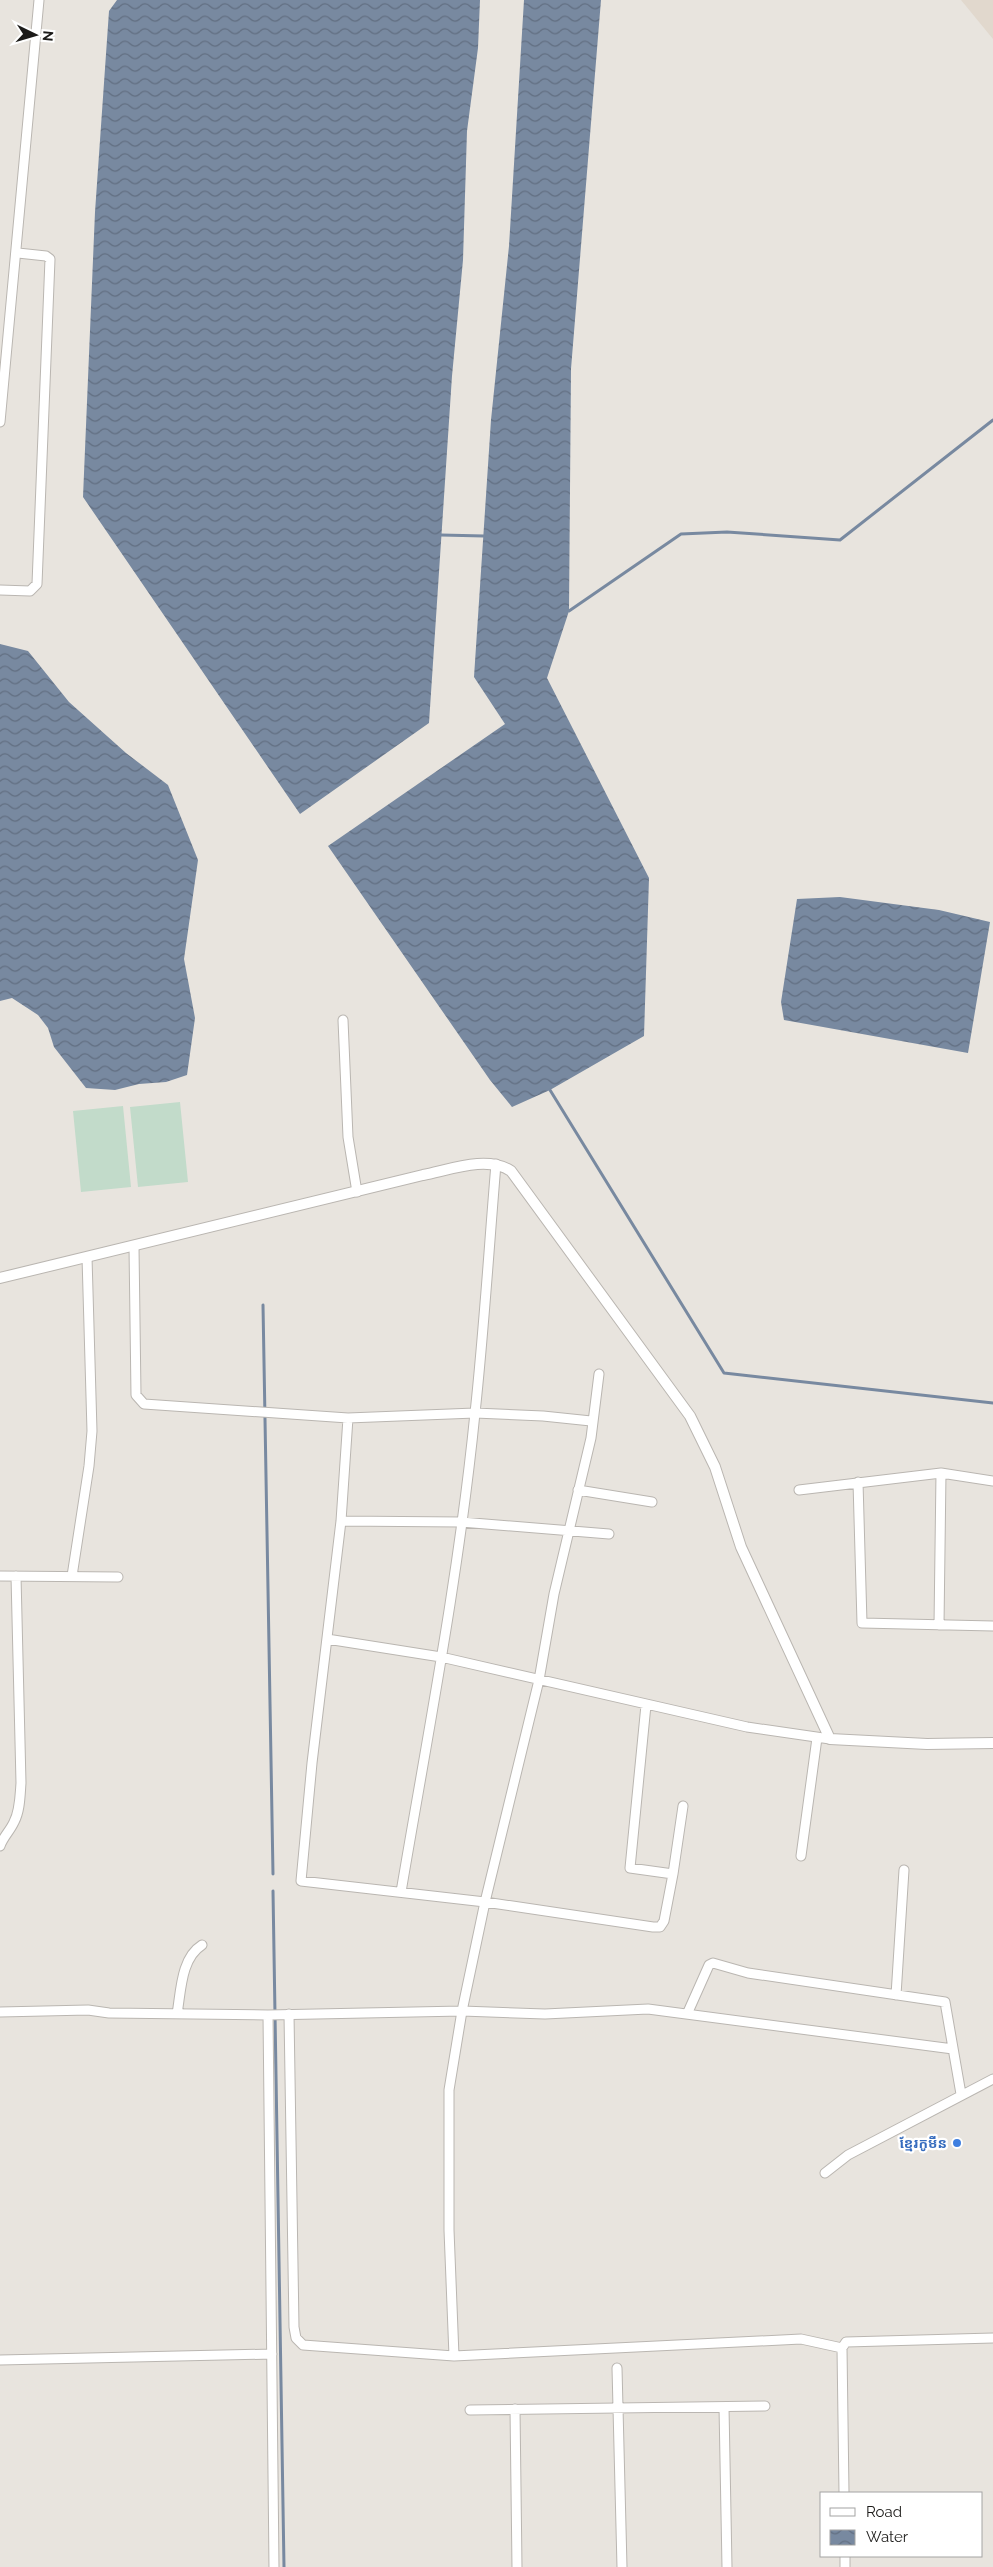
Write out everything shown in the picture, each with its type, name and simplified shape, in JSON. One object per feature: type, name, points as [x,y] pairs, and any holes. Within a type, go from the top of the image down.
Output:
[{"type":"street","points":[[0,422],[3,344],[18,253],[40,0]]},
{"type":"street","points":[[0,590],[30,590],[37,584],[50,258],[18,253]]},
{"type":"street","points":[[343,1020],[348,1137],[358,1192]]},
{"type":"street","points":[[0,1278],[134,1247],[423,1175],[481,1164],[496,1164],[511,1171],[690,1416],[715,1467],[742,1547],[830,1740]]},
{"type":"street","points":[[401,1892],[441,1657],[461,1522],[475,1413],[496,1164]]},
{"type":"street","points":[[134,1247],[138,1399],[144,1404],[348,1418],[475,1413],[543,1416],[592,1421]]},
{"type":"street","points":[[72,1576],[89,1466],[92,1431],[87,1257]]},
{"type":"street","points":[[454,2356],[450,2230],[449,2090],[462,2011],[485,1902],[539,1680],[554,1594],[591,1438],[592,1421],[596,1413],[599,1374]]},
{"type":"street","points":[[348,1418],[341,1521],[301,1881],[485,1902],[660,1927],[664,1921],[673,1874],[682,1806]]},
{"type":"street","points":[[800,1490],[941,1474],[993,1481]]},
{"type":"street","points":[[939,1625],[941,1474]]},
{"type":"street","points":[[858,1482],[862,1623],[993,1626]]},
{"type":"street","points":[[578,1490],[652,1502]]},
{"type":"street","points":[[341,1521],[461,1522],[609,1534]]},
{"type":"street","points":[[0,1576],[118,1577]]},
{"type":"street","points":[[0,1846],[2,1838],[14,1822],[19,1803],[21,1783],[16,1576]]},
{"type":"street","points":[[327,1639],[441,1657],[747,1727],[817,1738],[927,1744],[993,1743]]},
{"type":"street","points":[[646,1705],[630,1866],[632,1870],[673,1874]]},
{"type":"street","points":[[801,1856],[817,1738]]},
{"type":"street","points":[[896,1995],[904,1870]]},
{"type":"street","points":[[177,2014],[188,1961],[194,1950],[202,1946]]},
{"type":"street","points":[[688,2012],[709,1965],[713,1963],[748,1973],[945,2002],[961,2094]]},
{"type":"street","points":[[0,2012],[88,2010],[109,2013],[270,2015],[462,2011],[545,2014],[648,2009],[688,2012],[704,2018],[953,2049]]},
{"type":"street","points":[[288,2014],[292,2281],[296,2338],[303,2345],[454,2356],[801,2339],[842,2348]]},
{"type":"street","points":[[270,2015],[274,2567]]},
{"type":"street","points":[[825,2174],[848,2155],[961,2094],[993,2079]]},
{"type":"street","points":[[844,2492],[842,2348],[846,2342],[853,2340],[993,2338]]},
{"type":"street","points":[[0,2360],[272,2354]]},
{"type":"street","points":[[617,2368],[622,2567]]},
{"type":"street","points":[[470,2410],[765,2406]]},
{"type":"street","points":[[724,2407],[727,2567]]},
{"type":"street","points":[[514,2409],[517,2567]]},
{"type":"shaded area","points":[[961,0],[993,0],[993,39]]},
{"type":"green space","points":[[180,1102],[188,1182],[138,1187],[130,1107]]},
{"type":"green space","points":[[123,1106],[131,1187],[81,1192],[73,1111]]},
{"type":"water","points":[[117,0],[480,0],[478,48],[467,131],[463,260],[452,376],[429,723],[300,814],[83,497],[95,212],[109,11]]},
{"type":"water","points":[[524,0],[601,0],[571,369],[569,611],[547,678],[649,878],[644,1036],[550,1090],[512,1107],[490,1080],[328,846],[505,724],[474,677],[491,420],[509,246]]},
{"type":"water","points":[[0,644],[28,651],[69,702],[126,753],[168,785],[198,860],[184,959],[195,1018],[187,1075],[166,1082],[139,1084],[115,1090],[86,1088],[54,1047],[48,1028],[38,1015],[12,998],[0,1001]]},
{"type":"water","points":[[840,897],[939,910],[990,922],[968,1053],[784,1020],[781,1002],[797,899]]},
{"type":"waterway","points":[[569,611],[681,534],[727,532],[840,540],[993,420]]},
{"type":"waterway","points":[[441,535],[484,536]]},
{"type":"waterway","points":[[550,1090],[724,1373],[993,1403]]},
{"type":"waterway","points":[[263,1305],[273,1874]]},
{"type":"waterway","points":[[273,1891],[284,2567]]},
{"type":"place","name":"ខ្មែរកូមីន","points":[[957,2143]]}]
